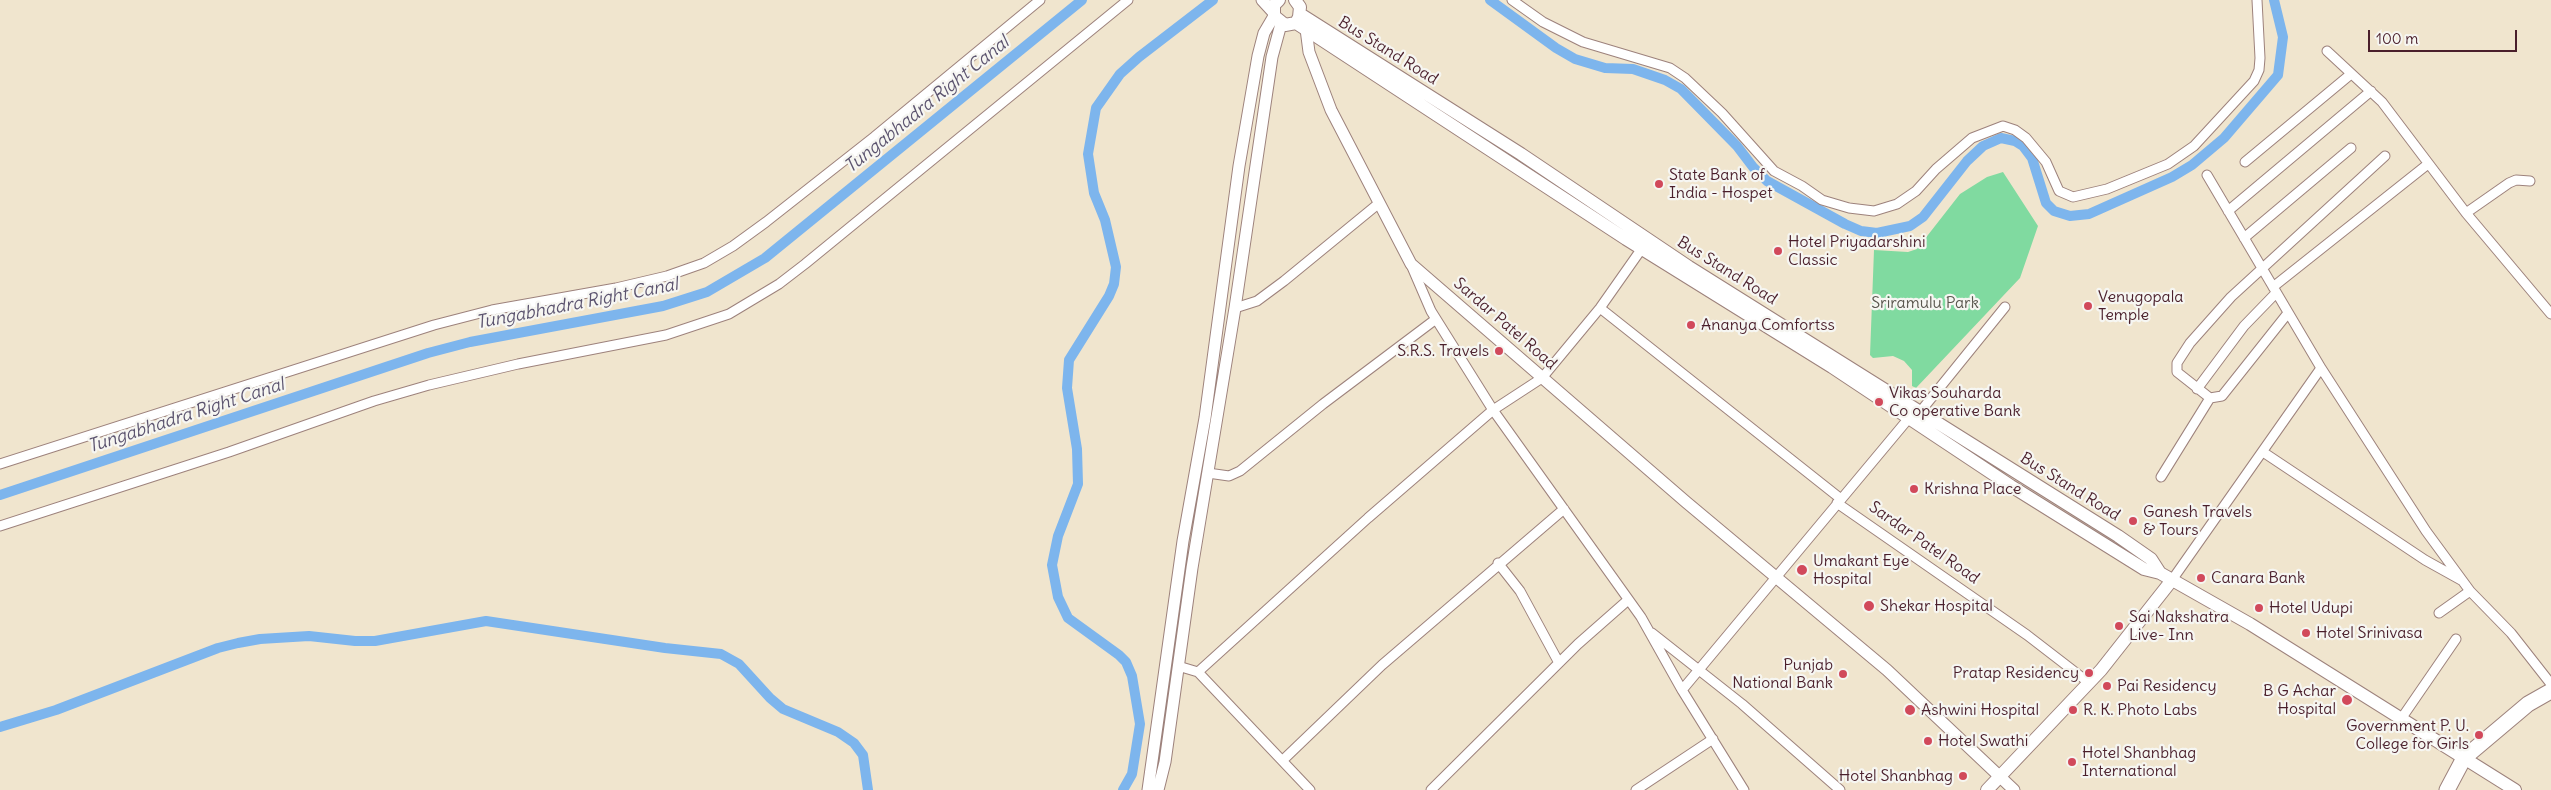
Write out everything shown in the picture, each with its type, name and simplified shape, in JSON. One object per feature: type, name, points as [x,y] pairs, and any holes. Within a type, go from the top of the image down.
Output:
[{"type":"main road","points":[[1278,0],[1276,17],[1300,12]]},
{"type":"main road","name":"Bus Stand Road","points":[[1300,12],[1521,154],[1645,244],[1914,415],[2118,536],[2151,559],[2160,573],[2250,624],[2515,790]]},
{"type":"main road","points":[[1987,790],[2133,631],[2172,580]]},
{"type":"main road","points":[[2446,790],[2464,758],[2528,704],[2551,691]]},
{"type":"street","points":[[0,464],[434,324],[492,310],[616,288],[667,276],[704,263],[733,246],[766,222],[874,137],[1040,0]]},
{"type":"street","points":[[0,526],[229,452],[374,401],[429,385],[518,364],[666,335],[729,314],[779,284],[805,264],[1128,0]]},
{"type":"street","points":[[1158,790],[1165,762],[1178,666],[1235,308],[1272,57],[1276,17],[1262,0]]},
{"type":"street","points":[[1512,0],[1543,22],[1583,42],[1670,68],[1685,78],[1722,113],[1774,171],[1802,186],[1822,200],[1849,208],[1874,211],[1897,204],[1916,191],[1936,169],[1972,138],[2003,126],[2015,130],[2026,138],[2046,162],[2059,191],[2073,197],[2107,190],[2168,164],[2194,146],[2254,81],[2259,70],[2260,58],[2257,0]]},
{"type":"street","name":"Sardar Patel Road","points":[[1300,12],[1309,52],[1331,110],[1378,204],[1411,264],[1542,378],[1887,670],[1999,778],[2014,790]]},
{"type":"street","points":[[1148,790],[1182,541],[1205,418],[1240,166],[1258,56],[1264,33],[1276,17]]},
{"type":"street","points":[[2327,51],[2382,102],[2466,213],[2551,314]]},
{"type":"street","points":[[2245,162],[2351,74]]},
{"type":"street","points":[[2228,211],[2371,91]]},
{"type":"street","points":[[2244,238],[2350,148]]},
{"type":"street","points":[[2288,313],[2228,390],[2218,398],[2210,398],[2197,389],[2180,375],[2176,368],[2204,325],[2262,268],[2385,156]]},
{"type":"street","points":[[2197,389],[2244,326],[2275,290],[2428,164]]},
{"type":"street","points":[[2207,175],[2321,368],[2442,552],[2470,591],[2511,633],[2551,684]]},
{"type":"street","points":[[2466,213],[2509,183],[2516,180],[2530,181]]},
{"type":"street","points":[[1235,308],[1257,301],[1264,296],[1378,204]]},
{"type":"street","points":[[1198,672],[1368,518],[1493,410],[1542,378],[1600,308],[1645,244]]},
{"type":"street","points":[[1411,264],[1436,319],[1493,410],[1648,630],[1682,690],[1744,790]]},
{"type":"street","points":[[1682,690],[1775,576],[2005,306]]},
{"type":"street","name":"Sardar Patel Road","points":[[1600,308],[1839,501],[2027,635],[2088,682]]},
{"type":"street","points":[[1208,473],[1229,476],[1240,471],[1322,404],[1436,319]]},
{"type":"street","points":[[2172,580],[2321,368]]},
{"type":"street","points":[[2161,476],[2210,398]]},
{"type":"street","points":[[2263,452],[2425,560],[2463,581]]},
{"type":"street","points":[[1283,760],[1382,665],[1498,563],[1564,509]]},
{"type":"street","points":[[2425,560],[2442,552]]},
{"type":"street","points":[[1498,563],[1520,591],[1559,663]]},
{"type":"street","points":[[2439,612],[2470,591]]},
{"type":"street","points":[[1431,790],[1559,663],[1628,600]]},
{"type":"street","points":[[1648,630],[1742,704],[1840,790]]},
{"type":"street","points":[[2401,719],[2456,639]]},
{"type":"street","points":[[1178,666],[1198,672],[1310,790]]},
{"type":"street","points":[[1636,790],[1714,739]]},
{"type":"green space","name":"Sriramulu Park","points":[[2003,172],[2038,226],[2020,278],[1916,388],[1912,386],[1912,370],[1904,361],[1893,356],[1873,358],[1870,355],[1874,250],[1908,252],[1917,249],[1960,194],[1987,177]]},
{"type":"waterway","name":"Tungabhadra Right Canal","points":[[0,495],[428,353],[470,342],[663,306],[707,292],[765,258],[1082,0]]},
{"type":"waterway","points":[[1123,790],[1132,774],[1140,724],[1132,676],[1126,662],[1119,655],[1068,618],[1058,597],[1052,565],[1058,536],[1078,484],[1077,449],[1067,388],[1069,360],[1109,296],[1114,284],[1116,267],[1105,220],[1094,193],[1088,154],[1096,108],[1120,74],[1213,0]]},
{"type":"waterway","points":[[1490,0],[1556,48],[1575,59],[1605,68],[1633,69],[1665,80],[1681,89],[1737,146],[1753,167],[1767,181],[1845,224],[1861,231],[1877,233],[1910,226],[1923,217],[1967,161],[1983,146],[2001,138],[2015,141],[2023,146],[2032,158],[2046,203],[2054,211],[2070,216],[2089,214],[2172,177],[2192,165],[2224,138],[2278,75],[2283,37],[2274,0]]},
{"type":"waterway","points":[[0,727],[56,710],[218,648],[238,643],[260,639],[309,636],[355,641],[375,641],[486,621],[665,648],[721,654],[739,664],[770,698],[783,709],[838,732],[854,743],[863,755],[868,790]]},
{"type":"place","name":"State Bank of India - Hospet","points":[[1659,184]]},
{"type":"place","name":"Hotel Priyadarshini Classic","points":[[1778,251]]},
{"type":"place","name":"Venugopala Temple","points":[[2088,306]]},
{"type":"place","name":"Ananya Comfortss","points":[[1691,325]]},
{"type":"place","name":"S.R.S. Travels","points":[[1499,351]]},
{"type":"place","name":"Vikas Souharda Co operative Bank","points":[[1879,402]]},
{"type":"place","name":"Krishna Place","points":[[1914,489]]},
{"type":"place","name":"Ganesh Travels & Tours","points":[[2133,521]]},
{"type":"place","name":"Umakant Eye Hospital","points":[[1802,570]]},
{"type":"place","name":"Canara Bank","points":[[2201,578]]},
{"type":"place","name":"Shekar Hospital","points":[[1869,606]]},
{"type":"place","name":"Hotel Udupi","points":[[2259,608]]},
{"type":"place","name":"Sai Nakshatra Live- Inn","points":[[2119,626]]},
{"type":"place","name":"Hotel Srinivasa","points":[[2306,633]]},
{"type":"place","name":"Pratap Residency","points":[[2089,673]]},
{"type":"place","name":"Punjab National Bank","points":[[1843,674]]},
{"type":"place","name":"Pai Residency","points":[[2107,686]]},
{"type":"place","name":"B G Achar Hospital","points":[[2347,700]]},
{"type":"place","name":"Ashwini Hospital","points":[[1910,710]]},
{"type":"place","name":"R. K. Photo Labs","points":[[2073,710]]},
{"type":"place","name":"Government P. U. College for Girls","points":[[2479,735]]},
{"type":"place","name":"Hotel Swathi","points":[[1928,741]]},
{"type":"place","name":"Hotel Shanbhag International","points":[[2072,762]]},
{"type":"place","name":"Hotel Shanbhag","points":[[1963,776]]}]
